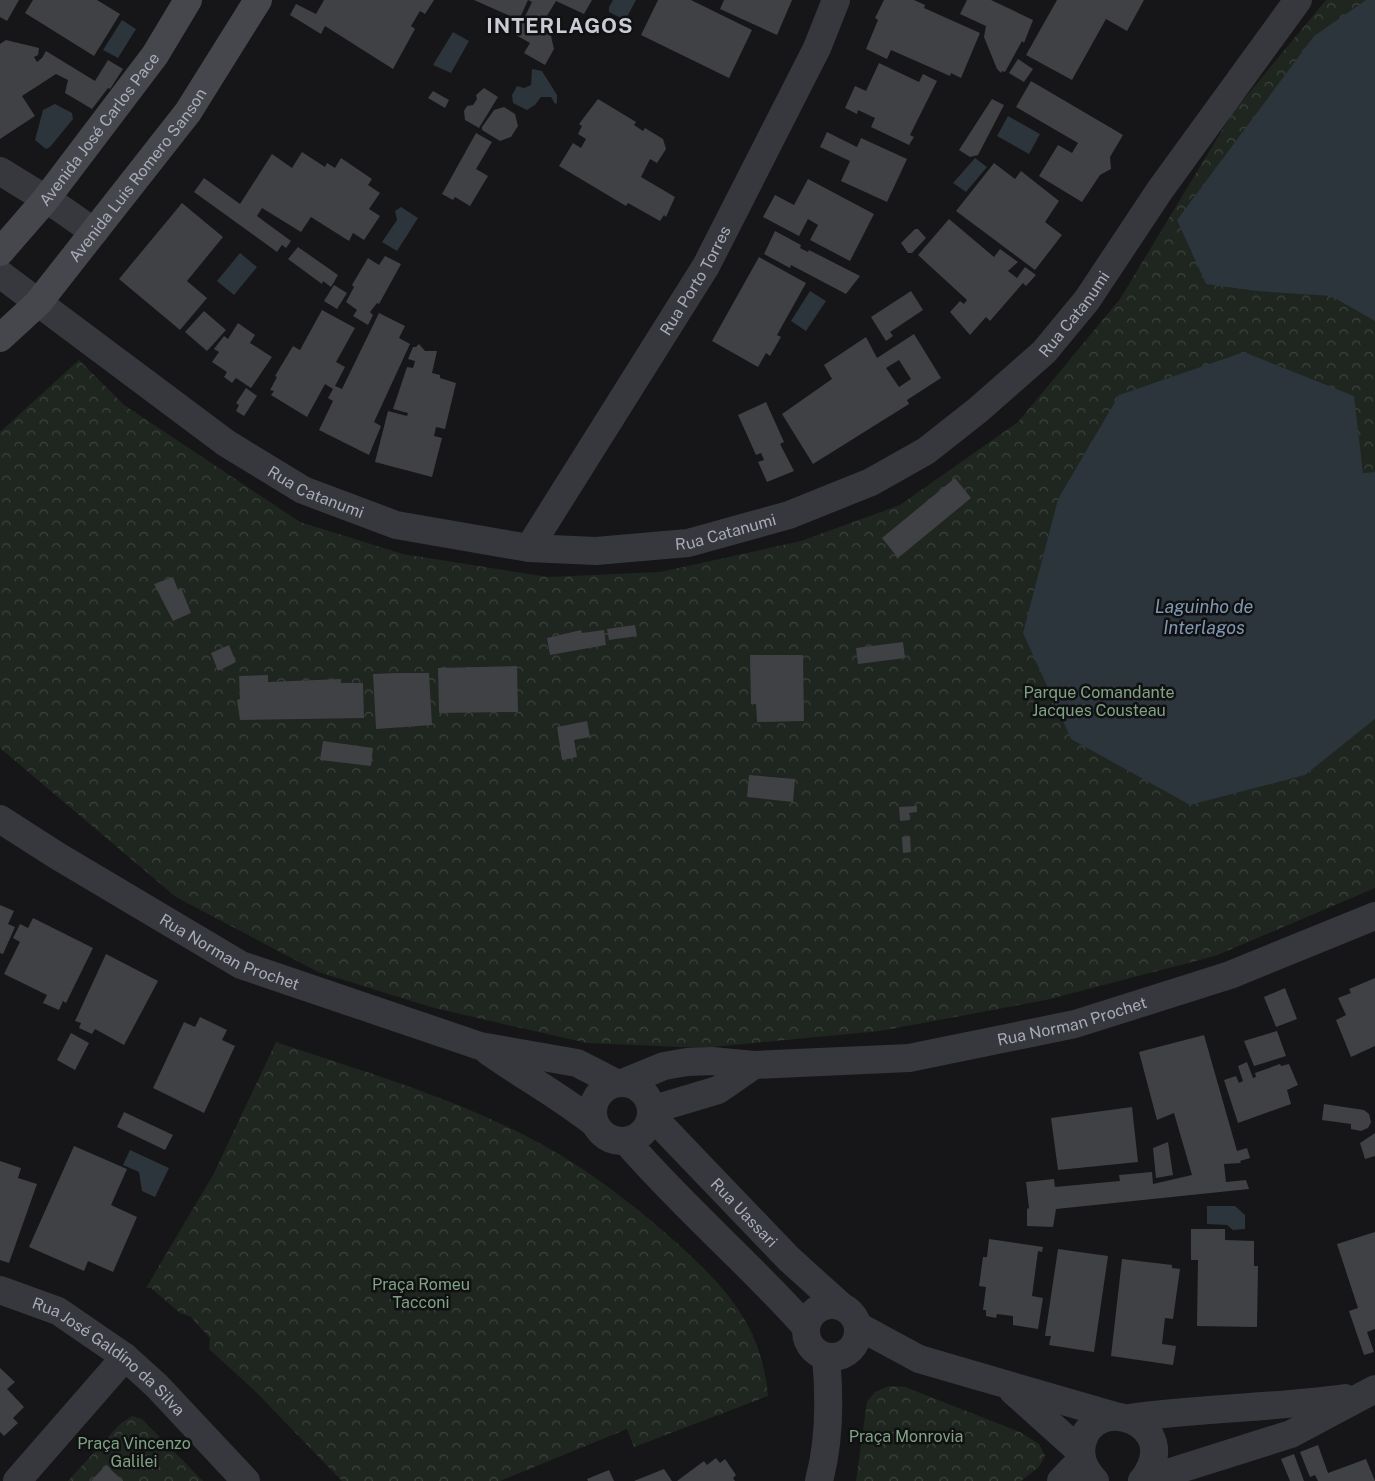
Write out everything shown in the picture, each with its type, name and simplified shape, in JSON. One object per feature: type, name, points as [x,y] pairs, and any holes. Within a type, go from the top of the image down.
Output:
[{"type":"main road","name":"Avenida José Carlos Pace","points":[[0,252],[46,198],[155,55],[188,0]]},
{"type":"main road","name":"Avenida Luis Romero Sanson","points":[[0,338],[38,303],[188,112],[258,0]]},
{"type":"street","name":"Rua Porto Torres","points":[[529,548],[706,266],[817,48],[836,0]]},
{"type":"street","name":"Rua Catanumi","points":[[0,274],[226,443],[303,490],[396,526],[529,548],[596,551],[688,544],[789,516],[871,482],[926,451],[978,410],[1044,352],[1087,300],[1160,190],[1298,0]]},
{"type":"street","points":[[0,171],[46,198],[94,232]]},
{"type":"street","name":"Rua Norman Prochet","points":[[0,819],[56,855],[242,965],[480,1046],[577,1063],[620,1083],[664,1066],[687,1062],[712,1060],[754,1065],[909,1058],[1075,1024],[1230,974],[1375,916]]},
{"type":"street","name":"Rua Norman Prochet","points":[[480,1046],[522,1075],[564,1099],[594,1123]]},
{"type":"street","points":[[651,1113],[718,1090],[754,1065]]},
{"type":"street","points":[[620,1083],[638,1087],[648,1097],[651,1113],[647,1128],[638,1137],[626,1141],[613,1140],[602,1134],[594,1123],[592,1110],[595,1098],[604,1088],[620,1083]]},
{"type":"street","name":"Rua Uassari","points":[[651,1113],[789,1259],[840,1305]]},
{"type":"street","name":"Rua Uassari","points":[[626,1141],[658,1179],[763,1280],[805,1326]]},
{"type":"street","name":"Rua José Galdíno da Silva","points":[[0,1290],[58,1311],[125,1357],[157,1386],[246,1481]]},
{"type":"street","points":[[825,1304],[840,1305],[852,1313],[858,1326],[857,1339],[850,1350],[839,1357],[826,1357],[814,1351],[806,1340],[805,1326],[812,1313],[825,1304]]},
{"type":"street","points":[[858,1326],[919,1358],[1008,1386],[1122,1417],[1145,1428],[1154,1445],[1153,1464],[1142,1481]]},
{"type":"street","points":[[17,1481],[125,1357]]},
{"type":"street","points":[[819,1481],[824,1462],[830,1396],[826,1357]]},
{"type":"street","points":[[1008,1386],[1086,1464]]},
{"type":"street","points":[[1086,1464],[1083,1439],[1091,1427],[1102,1419],[1165,1413],[1290,1406],[1368,1393]]},
{"type":"street","points":[[1142,1481],[1291,1434],[1368,1393]]},
{"type":"street","points":[[1061,1481],[1086,1464]]},
{"type":"green space","name":"Parque Comandante Jacques Cousteau","points":[[1326,0],[1375,0],[1375,888],[1215,956],[1046,1000],[880,1031],[702,1048],[587,1043],[434,1008],[318,972],[176,897],[0,748],[0,432],[79,360],[124,405],[300,522],[403,554],[548,577],[660,572],[801,541],[900,505],[1018,422],[1120,299],[1233,112]]},
{"type":"green space","name":"Praça Romeu Tacconi","points":[[276,1042],[419,1090],[490,1119],[557,1153],[605,1185],[678,1244],[727,1294],[750,1330],[764,1372],[768,1396],[634,1447],[627,1429],[500,1481],[342,1481],[255,1391],[209,1349],[210,1338],[191,1317],[180,1313],[151,1288],[146,1288],[213,1175]]},
{"type":"green space","name":"Praça Monrovia","points":[[889,1386],[905,1387],[1020,1432],[1039,1444],[1045,1456],[1039,1467],[1021,1481],[856,1481],[867,1402],[875,1392]]},
{"type":"green space","name":"Praça Vincenzo Galilei","points":[[132,1416],[142,1419],[203,1481],[68,1481],[120,1424]]},
{"type":"water","points":[[613,0],[636,0],[627,17],[623,19],[609,12],[609,7]]},
{"type":"water","points":[[1366,0],[1375,0],[1375,321],[1331,296],[1256,291],[1206,284],[1177,220],[1314,36]]},
{"type":"water","points":[[122,20],[136,29],[118,58],[103,50]]},
{"type":"water","points":[[453,32],[469,41],[451,73],[433,65]]},
{"type":"water","points":[[532,69],[542,71],[557,95],[557,103],[555,104],[551,97],[541,97],[535,105],[527,110],[513,103],[512,95],[517,86],[524,88],[531,85]]},
{"type":"water","points":[[55,104],[72,113],[73,119],[50,147],[46,149],[35,140],[43,110]]},
{"type":"water","points":[[1008,116],[1040,134],[1029,154],[997,136]]},
{"type":"water","points":[[975,158],[987,167],[966,192],[953,183]]},
{"type":"water","points":[[401,207],[418,218],[397,251],[382,242],[397,220],[395,211]]},
{"type":"water","points":[[240,253],[257,267],[234,295],[217,281]]},
{"type":"water","points":[[810,291],[826,301],[806,331],[791,321]]},
{"type":"water","name":"Laguinho de Interlagos","points":[[1244,352],[1354,396],[1363,473],[1375,472],[1375,719],[1305,775],[1190,805],[1071,739],[1023,633],[1058,499],[1119,395]]},
{"type":"water","points":[[130,1150],[169,1168],[155,1197],[142,1191],[139,1172],[123,1165]]},
{"type":"water","points":[[1207,1206],[1235,1206],[1245,1215],[1245,1229],[1233,1230],[1227,1225],[1207,1224]]},
{"type":"building","points":[[0,0],[19,0],[7,21],[0,17]]},
{"type":"building","points":[[33,0],[97,0],[120,14],[94,56],[25,13]]},
{"type":"building","points":[[324,0],[434,0],[425,14],[420,11],[411,26],[415,29],[393,69],[325,26],[321,34],[290,15],[296,4],[316,14]]},
{"type":"building","points":[[474,0],[528,0],[519,20]]},
{"type":"building","points":[[528,0],[592,0],[584,14],[556,1],[539,29],[551,36],[554,49],[545,65],[524,53],[530,43],[516,35],[532,2]]},
{"type":"building","points":[[658,0],[691,0],[752,30],[729,78],[641,35]]},
{"type":"building","points":[[724,0],[792,0],[777,35],[720,9]]},
{"type":"building","points":[[884,0],[914,0],[925,5],[924,8],[980,33],[961,78],[951,73],[950,76],[891,50],[887,59],[866,49],[878,20],[875,18]]},
{"type":"building","points":[[967,0],[991,0],[1033,20],[1024,43],[1022,41],[1005,72],[1002,71],[1001,73],[997,69],[984,37],[986,26],[960,14]]},
{"type":"building","points":[[1057,0],[1144,0],[1127,31],[1106,19],[1072,80],[1026,55]]},
{"type":"building","points":[[6,40],[39,48],[38,55],[34,57],[37,62],[46,51],[95,81],[108,60],[123,69],[110,89],[108,88],[92,109],[65,93],[68,80],[56,74],[22,96],[35,116],[0,139],[0,44]]},
{"type":"building","points":[[1018,59],[1033,69],[1024,82],[1009,73]]},
{"type":"building","points":[[879,63],[919,82],[923,74],[937,81],[910,135],[914,137],[909,145],[871,127],[875,118],[858,110],[857,114],[845,108],[855,86],[866,91]]},
{"type":"building","points":[[1031,81],[1123,135],[1110,157],[1111,169],[1100,175],[1082,202],[1039,176],[1058,145],[1072,153],[1078,143],[1016,107]]},
{"type":"building","points":[[484,88],[498,97],[479,128],[465,120],[464,111],[467,106],[473,105],[477,99],[476,95]]},
{"type":"building","points":[[433,91],[449,100],[445,108],[428,98]]},
{"type":"building","points":[[598,99],[636,122],[634,125],[643,131],[645,128],[663,139],[666,149],[657,163],[650,159],[641,177],[675,197],[666,217],[664,215],[660,221],[628,203],[626,206],[559,166],[573,143],[581,148],[586,139],[578,134],[582,126],[579,124]]},
{"type":"building","points":[[992,99],[1004,105],[978,155],[970,157],[959,150]]},
{"type":"building","points":[[504,107],[515,114],[518,126],[511,137],[500,141],[482,130],[482,127],[494,110]]},
{"type":"building","points":[[827,132],[857,147],[861,138],[907,159],[887,202],[841,181],[850,161],[820,147]]},
{"type":"building","points":[[476,133],[492,142],[476,169],[488,176],[470,206],[455,197],[453,200],[442,194]]},
{"type":"building","points":[[302,152],[325,167],[327,163],[335,168],[341,158],[372,179],[368,185],[380,193],[369,209],[380,216],[364,240],[353,233],[349,241],[311,217],[301,232],[262,208],[257,216],[291,241],[286,248],[282,245],[277,252],[194,192],[204,178],[240,204],[272,154],[292,168]]},
{"type":"building","points":[[994,163],[1015,179],[1021,171],[1059,201],[1045,222],[1062,235],[1035,270],[956,211]]},
{"type":"building","points":[[808,179],[874,214],[850,261],[810,240],[818,225],[808,219],[799,236],[763,217],[775,195],[794,205]]},
{"type":"building","points":[[182,203],[223,237],[187,281],[207,298],[180,330],[119,279]]},
{"type":"building","points":[[949,219],[994,257],[1000,249],[1018,262],[1008,271],[1017,278],[1025,267],[1036,275],[1026,286],[1023,283],[990,321],[986,317],[970,335],[950,312],[960,301],[964,304],[967,300],[918,255]]},
{"type":"building","points":[[915,229],[918,229],[926,238],[912,253],[908,253],[901,243]]},
{"type":"building","points":[[775,231],[801,245],[800,248],[808,252],[809,250],[860,276],[846,294],[791,265],[790,268],[764,254]]},
{"type":"building","points":[[298,247],[338,275],[331,287],[323,281],[322,284],[288,259]]},
{"type":"building","points":[[385,256],[401,264],[379,304],[377,303],[370,312],[373,315],[368,325],[353,316],[357,310],[346,302],[354,287],[352,285],[368,258],[379,265]]},
{"type":"building","points":[[759,257],[806,283],[777,335],[781,337],[770,356],[766,353],[758,367],[712,341]]},
{"type":"building","points":[[334,285],[347,293],[337,309],[324,301]]},
{"type":"building","points":[[911,291],[923,310],[890,332],[893,336],[886,341],[871,317]]},
{"type":"building","points":[[322,310],[355,328],[336,362],[345,367],[335,386],[342,389],[379,313],[405,326],[399,338],[410,344],[374,422],[381,426],[369,455],[319,430],[333,401],[328,398],[333,389],[325,384],[307,417],[271,395],[274,391],[270,390],[277,377],[275,376],[293,346],[300,350]]},
{"type":"building","points":[[204,311],[226,330],[207,351],[185,332]]},
{"type":"building","points":[[238,323],[255,335],[250,343],[272,357],[251,388],[236,378],[232,383],[224,377],[227,372],[212,362],[219,352],[214,349],[224,336],[228,339]]},
{"type":"building","points":[[914,334],[941,378],[907,400],[909,404],[813,464],[782,414],[832,379],[824,365],[866,337],[877,358]],"holes":[[[899,360],[911,379],[899,387],[886,368]]]},
{"type":"building","points":[[419,344],[425,351],[437,351],[432,373],[440,375],[440,378],[456,383],[445,429],[436,427],[434,436],[442,438],[432,477],[375,462],[388,411],[407,416],[408,413],[393,409],[407,367],[413,368],[415,361],[408,359],[413,347]]},
{"type":"building","points":[[246,388],[257,396],[244,416],[236,411],[239,405],[236,403]]},
{"type":"building","points":[[766,402],[784,442],[780,444],[794,471],[767,482],[758,462],[764,460],[761,453],[756,455],[738,415]]},
{"type":"building","points":[[955,478],[971,498],[898,558],[882,538]]},
{"type":"building","points":[[173,577],[178,590],[181,588],[191,613],[173,621],[154,584]]},
{"type":"building","points":[[635,625],[637,636],[609,640],[607,629]]},
{"type":"building","points":[[581,630],[582,633],[604,630],[606,645],[550,655],[547,638]]},
{"type":"building","points":[[903,642],[905,658],[858,664],[856,648]]},
{"type":"building","points":[[229,645],[236,662],[218,671],[211,653]]},
{"type":"building","points":[[750,655],[803,655],[804,721],[757,722],[756,704],[751,704]]},
{"type":"building","points":[[517,666],[518,712],[439,713],[438,668]]},
{"type":"building","points":[[429,673],[432,725],[376,729],[373,674]]},
{"type":"building","points":[[268,675],[268,682],[341,679],[341,683],[363,683],[364,718],[240,720],[237,700],[240,699],[239,676]]},
{"type":"building","points":[[587,721],[590,737],[574,740],[577,757],[562,760],[557,727]]},
{"type":"building","points":[[323,741],[373,748],[371,766],[320,760]]},
{"type":"building","points":[[749,775],[795,779],[793,802],[747,797]]},
{"type":"building","points":[[917,806],[917,812],[909,813],[910,820],[900,821],[899,807]]},
{"type":"building","points":[[910,836],[911,852],[903,853],[902,837]]},
{"type":"building","points":[[0,905],[14,911],[8,924],[15,927],[3,954],[0,953]]},
{"type":"building","points":[[33,918],[93,948],[66,1003],[63,1001],[59,1010],[43,1003],[47,995],[4,974],[20,942],[13,938],[20,924],[28,928]]},
{"type":"building","points":[[106,954],[158,981],[124,1045],[95,1029],[92,1034],[79,1028],[81,1023],[75,1021]]},
{"type":"building","points":[[1375,978],[1375,1046],[1351,1057],[1336,1020],[1346,1015],[1338,998],[1351,993],[1349,989]]},
{"type":"building","points":[[1285,988],[1297,1019],[1276,1027],[1264,997]]},
{"type":"building","points":[[200,1017],[227,1030],[222,1040],[235,1046],[204,1113],[153,1088],[184,1022],[195,1027]]},
{"type":"building","points":[[1277,1031],[1286,1056],[1254,1066],[1244,1041]]},
{"type":"building","points":[[71,1033],[89,1043],[75,1070],[57,1060]]},
{"type":"building","points":[[1204,1035],[1237,1151],[1247,1148],[1250,1158],[1240,1161],[1241,1163],[1224,1164],[1226,1182],[1246,1180],[1249,1189],[1056,1209],[1053,1227],[1027,1226],[1027,1209],[1029,1208],[1026,1182],[1054,1179],[1055,1187],[1120,1181],[1119,1175],[1152,1172],[1153,1184],[1192,1175],[1174,1113],[1157,1120],[1139,1052]]},
{"type":"building","points":[[1247,1062],[1253,1078],[1256,1077],[1255,1073],[1280,1064],[1281,1066],[1289,1064],[1298,1085],[1287,1090],[1291,1104],[1238,1123],[1224,1080],[1236,1076],[1239,1083],[1243,1081],[1238,1066]]},
{"type":"building","points":[[1324,1104],[1364,1110],[1369,1114],[1371,1122],[1368,1128],[1361,1131],[1351,1129],[1351,1124],[1322,1120]]},
{"type":"building","points":[[1132,1107],[1138,1162],[1058,1170],[1051,1118]]},
{"type":"building","points":[[124,1112],[173,1135],[165,1150],[117,1127]]},
{"type":"building","points":[[1375,1133],[1375,1156],[1365,1159],[1360,1143]]},
{"type":"building","points":[[1168,1142],[1173,1175],[1156,1178],[1153,1148]]},
{"type":"building","points":[[74,1146],[127,1169],[111,1205],[137,1217],[113,1272],[88,1261],[84,1271],[29,1247]]},
{"type":"building","points":[[0,1161],[21,1168],[18,1178],[37,1184],[9,1263],[0,1260]]},
{"type":"building","points":[[1191,1229],[1225,1229],[1225,1240],[1254,1241],[1254,1266],[1258,1266],[1257,1327],[1197,1326],[1198,1260],[1191,1260]]},
{"type":"building","points":[[1375,1232],[1375,1329],[1367,1332],[1374,1352],[1364,1355],[1349,1311],[1358,1308],[1337,1244]]},
{"type":"building","points":[[989,1239],[1043,1247],[1042,1252],[1038,1251],[1032,1296],[1043,1298],[1038,1329],[1013,1325],[1013,1316],[997,1314],[996,1318],[986,1316],[986,1310],[983,1310],[986,1287],[979,1286],[983,1257],[987,1257]]},
{"type":"building","points":[[1058,1249],[1108,1256],[1094,1352],[1049,1345],[1051,1336],[1045,1336]]},
{"type":"building","points":[[1122,1259],[1172,1265],[1172,1268],[1180,1269],[1173,1319],[1165,1318],[1162,1344],[1176,1346],[1173,1365],[1111,1356]]},
{"type":"building","points":[[0,1368],[15,1382],[7,1389],[24,1407],[13,1418],[18,1423],[4,1436],[0,1432]]},
{"type":"building","points":[[1318,1445],[1328,1473],[1366,1459],[1375,1481],[1318,1481],[1315,1475],[1310,1477],[1300,1452]]},
{"type":"building","points":[[1294,1454],[1304,1481],[1290,1481],[1281,1459]]},
{"type":"building","points":[[716,1458],[720,1463],[725,1459],[736,1475],[733,1478],[735,1481],[677,1481],[704,1461],[707,1465]]},
{"type":"building","points":[[106,1465],[123,1481],[91,1481]]},
{"type":"building","points":[[664,1469],[672,1481],[634,1481]]},
{"type":"building","points":[[609,1470],[614,1481],[588,1481],[587,1479]]},
{"type":"district","name":"INTERLAGOS","points":[[560,26]]}]
